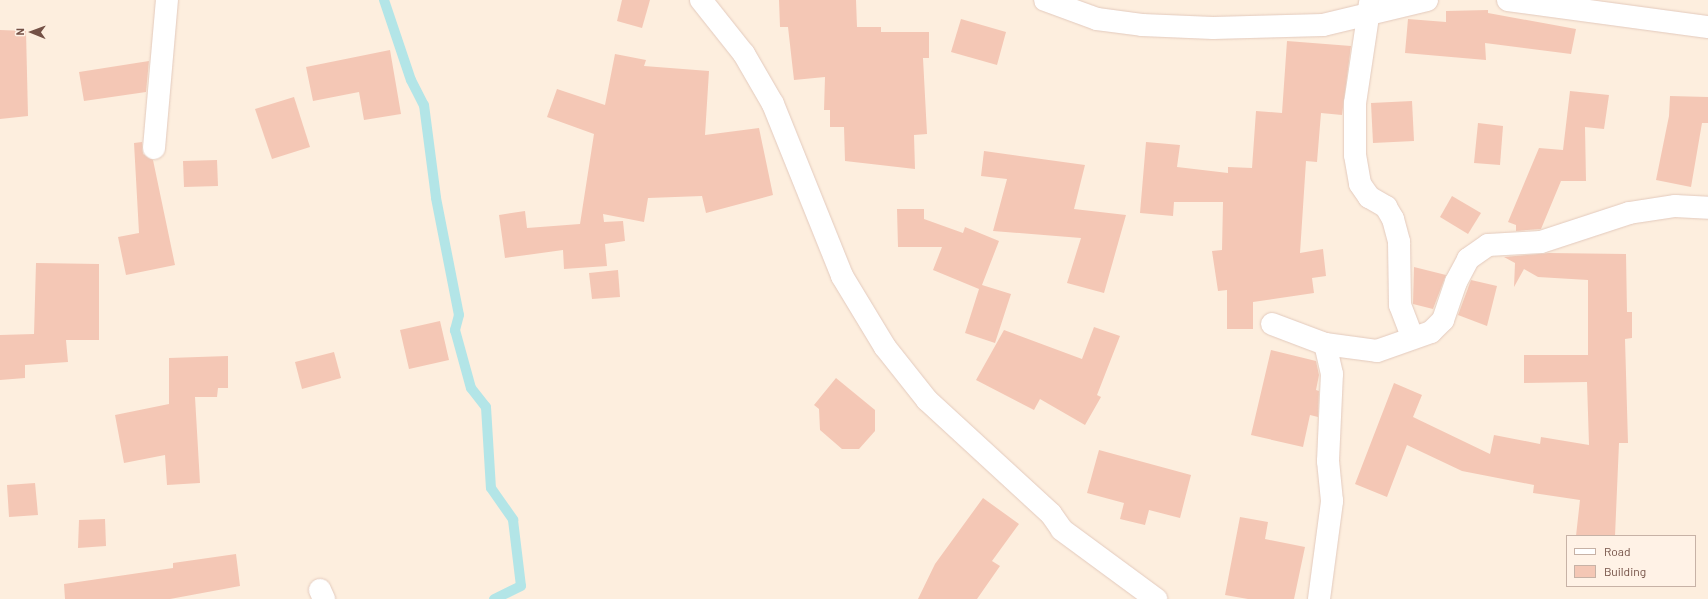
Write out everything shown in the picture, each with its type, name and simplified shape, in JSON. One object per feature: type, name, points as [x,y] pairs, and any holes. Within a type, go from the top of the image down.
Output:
[{"type":"street","points":[[154,148],[167,0]]},
{"type":"street","points":[[701,0],[744,54],[773,104],[842,276],[902,369],[927,400],[1051,514],[1062,530],[1156,599]]},
{"type":"street","points":[[1046,0],[1097,19],[1142,25],[1323,25],[1369,8],[1427,0]]},
{"type":"street","points":[[1508,0],[1624,8],[1708,27]]},
{"type":"street","points":[[1369,8],[1355,103],[1356,156],[1360,184],[1369,197],[1386,207],[1393,219],[1398,242],[1400,305],[1412,337]]},
{"type":"street","points":[[1272,324],[1325,344],[1377,351],[1412,337],[1431,332],[1443,320],[1456,282],[1468,259],[1488,245],[1541,242],[1629,213],[1675,206],[1708,208]]},
{"type":"street","points":[[1319,599],[1332,501],[1328,461],[1332,374],[1325,344]]},
{"type":"building","points":[[622,0],[650,0],[642,28],[617,21]]},
{"type":"building","points":[[779,0],[856,0],[857,27],[881,27],[881,32],[929,32],[929,58],[923,58],[927,134],[914,135],[915,169],[845,161],[844,127],[830,127],[830,110],[824,110],[825,77],[794,80],[788,27],[780,27]]},
{"type":"building","points":[[1488,10],[1488,13],[1576,29],[1571,54],[1485,43],[1486,60],[1405,53],[1408,19],[1446,22],[1446,11]]},
{"type":"building","points":[[961,19],[1006,32],[997,65],[951,52]]},
{"type":"building","points":[[0,30],[26,31],[28,116],[0,119]]},
{"type":"building","points":[[1287,41],[1351,46],[1342,115],[1321,113],[1317,162],[1306,161],[1300,253],[1323,249],[1326,276],[1312,278],[1314,293],[1253,302],[1253,329],[1227,329],[1227,290],[1218,291],[1212,251],[1222,250],[1223,202],[1174,202],[1173,216],[1140,213],[1146,142],[1180,145],[1177,167],[1228,173],[1228,167],[1252,168],[1256,111],[1282,113]]},
{"type":"building","points":[[390,50],[401,114],[364,120],[359,92],[313,101],[306,67]]},
{"type":"building","points":[[615,54],[646,60],[644,66],[709,71],[705,135],[759,128],[773,195],[706,213],[702,196],[648,198],[644,222],[603,214],[604,222],[623,221],[625,241],[605,244],[607,266],[564,269],[563,250],[505,258],[499,215],[525,211],[527,228],[580,224],[594,134],[547,117],[557,89],[605,105]]},
{"type":"building","points":[[149,61],[146,92],[84,101],[79,72]]},
{"type":"building","points":[[1570,91],[1609,95],[1604,129],[1585,127],[1586,181],[1561,181],[1541,229],[1516,231],[1516,225],[1508,222],[1539,148],[1563,150]]},
{"type":"building","points":[[1670,96],[1708,97],[1708,123],[1702,123],[1691,187],[1656,180],[1669,116]]},
{"type":"building","points":[[294,97],[310,147],[272,159],[255,109]]},
{"type":"building","points":[[1412,101],[1414,141],[1373,143],[1371,103]]},
{"type":"building","points":[[1478,123],[1503,126],[1500,165],[1474,163]]},
{"type":"building","points":[[142,142],[143,154],[153,160],[175,265],[126,275],[118,237],[139,233],[134,143]]},
{"type":"building","points":[[984,151],[1085,165],[1074,209],[1126,215],[1104,293],[1067,283],[1081,238],[993,231],[1007,179],[981,176]]},
{"type":"building","points":[[217,160],[218,186],[184,187],[183,161]]},
{"type":"building","points":[[1452,196],[1481,213],[1468,234],[1440,217]]},
{"type":"building","points":[[897,209],[924,209],[924,219],[963,233],[965,227],[999,241],[982,285],[1011,294],[995,343],[965,333],[979,289],[933,270],[942,247],[898,247]]},
{"type":"building","points":[[1549,253],[1626,254],[1627,312],[1632,312],[1632,338],[1625,339],[1628,443],[1619,443],[1615,535],[1576,535],[1580,500],[1533,493],[1534,485],[1462,471],[1407,445],[1387,497],[1355,484],[1394,383],[1422,395],[1413,417],[1490,454],[1494,435],[1540,444],[1541,437],[1589,445],[1587,382],[1524,383],[1524,355],[1588,355],[1588,280],[1538,277],[1524,269],[1514,287],[1515,263],[1504,257]]},
{"type":"building","points":[[36,263],[99,264],[99,340],[66,340],[68,362],[25,365],[25,378],[0,380],[0,335],[34,334]]},
{"type":"building","points":[[1414,267],[1446,275],[1433,309],[1413,304]]},
{"type":"building","points":[[618,270],[620,297],[592,299],[589,273]]},
{"type":"building","points":[[1471,280],[1497,286],[1487,326],[1458,315]]},
{"type":"building","points":[[440,321],[449,360],[409,369],[400,330]]},
{"type":"building","points":[[1094,327],[1120,336],[1097,395],[1101,397],[1085,425],[1040,399],[1034,410],[976,380],[1004,330],[1082,359]]},
{"type":"building","points":[[1271,350],[1316,361],[1319,375],[1316,390],[1319,391],[1318,417],[1310,415],[1303,447],[1251,435]]},
{"type":"building","points":[[334,352],[341,378],[302,389],[295,362]]},
{"type":"building","points":[[228,356],[228,388],[218,388],[217,397],[195,397],[200,483],[167,485],[165,455],[124,463],[115,415],[169,404],[169,358]]},
{"type":"building","points":[[836,378],[875,410],[875,431],[859,449],[842,449],[820,430],[819,409],[814,405]]},
{"type":"building","points":[[1099,450],[1191,475],[1180,518],[1149,510],[1145,525],[1120,519],[1124,503],[1087,493]]},
{"type":"building","points":[[35,483],[38,515],[9,517],[7,485]]},
{"type":"building","points":[[983,498],[1019,524],[992,561],[1000,566],[977,599],[918,599],[935,564]]},
{"type":"building","points":[[1240,517],[1268,522],[1265,539],[1305,547],[1294,599],[1248,599],[1225,595]]},
{"type":"building","points":[[105,519],[106,546],[78,548],[79,520]]},
{"type":"building","points":[[236,554],[240,586],[170,599],[65,599],[64,584],[173,568],[173,563]]},
{"type":"waterway","points":[[384,0],[411,80],[424,105],[436,198],[459,315],[455,330],[471,388],[486,407],[491,488],[513,520],[521,586],[494,599]]}]
